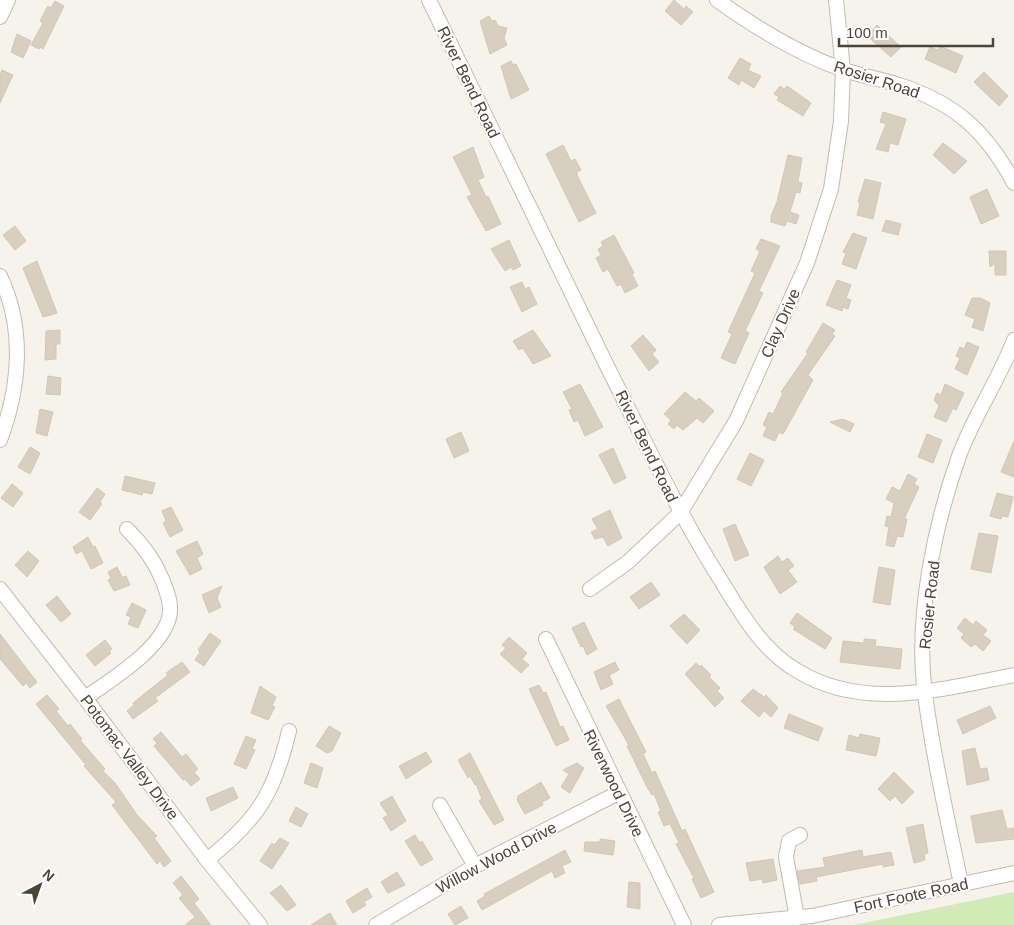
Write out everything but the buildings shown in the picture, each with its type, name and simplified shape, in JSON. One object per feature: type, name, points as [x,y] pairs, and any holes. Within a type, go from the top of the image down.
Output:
[{"type":"street","points":[[0,17],[8,0]]},
{"type":"street","name":"River Bend Road","points":[[429,0],[680,513],[753,631],[780,659],[797,671],[846,690],[876,694],[925,693],[1014,675]]},
{"type":"street","name":"Rosier Road","points":[[717,0],[747,22],[782,42],[843,70],[923,94],[953,109],[977,129],[992,147],[1014,183]]},
{"type":"street","name":"Clay Drive","points":[[590,589],[635,556],[680,513],[736,421],[814,243],[831,188],[841,121],[843,70],[836,0]]},
{"type":"street","points":[[0,276],[15,324],[17,363],[10,407],[0,440]]},
{"type":"street","name":"Rosier Road","points":[[961,884],[925,693],[923,645],[925,606],[940,516],[960,456],[972,426],[1002,370],[1014,340]]},
{"type":"street","points":[[85,698],[147,650],[161,634],[170,614],[167,591],[151,555],[127,529]]},
{"type":"street","name":"Potomac Valley Drive","points":[[0,589],[207,860],[260,925]]},
{"type":"street","name":"Riverwood Drive","points":[[546,639],[618,793],[684,925]]},
{"type":"street","points":[[207,860],[237,835],[264,801],[278,774],[289,731]]},
{"type":"street","name":"Willow Wood Drive","points":[[376,925],[475,866],[618,793]]},
{"type":"street","points":[[440,805],[475,866]]},
{"type":"street","points":[[797,918],[786,856],[789,842],[800,835]]},
{"type":"street","name":"Fort Foote Road","points":[[719,925],[830,913],[1014,873]]},
{"type":"green space","points":[[1014,892],[1014,925],[854,925]]}]
